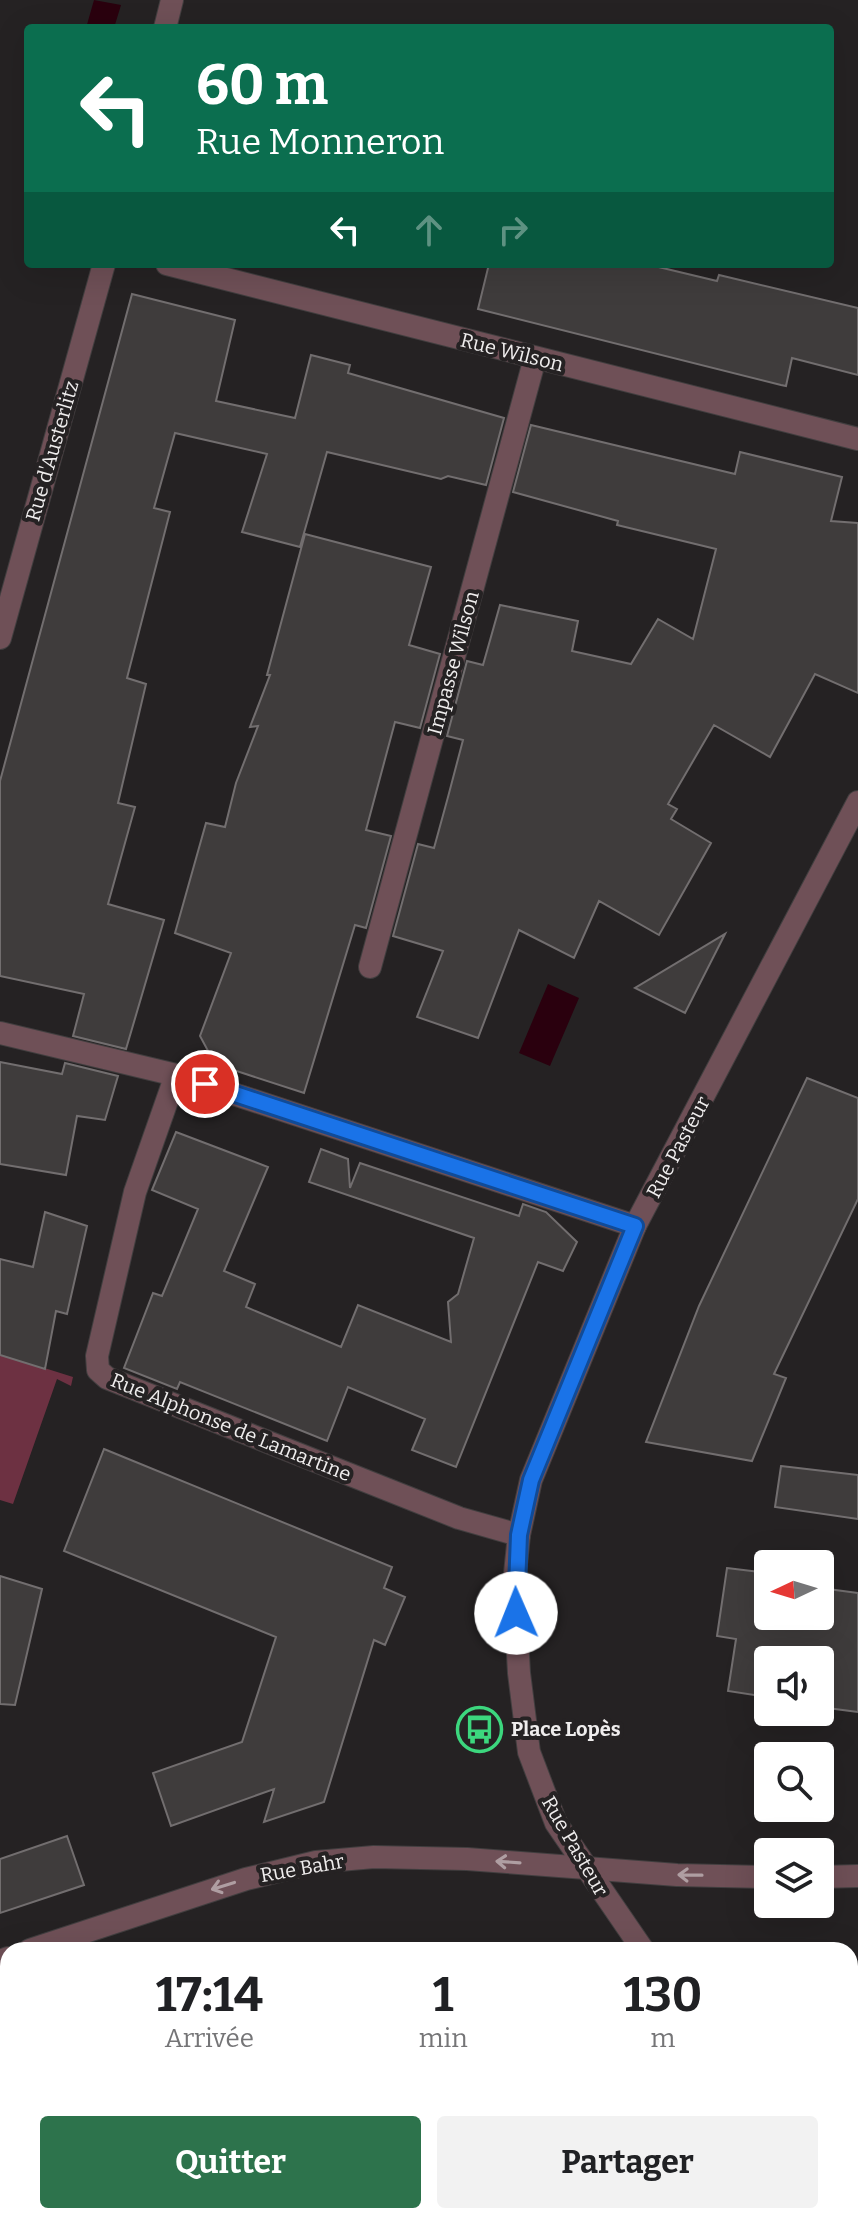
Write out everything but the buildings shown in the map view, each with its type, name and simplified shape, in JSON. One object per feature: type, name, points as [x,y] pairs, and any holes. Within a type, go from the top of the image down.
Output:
[{"type":"street","points":[[166,24],[172,0]]},
{"type":"street","name":"Rue d'Austerlitz","points":[[0,638],[103,268]]},
{"type":"street","name":"Rue Wilson","points":[[183,268],[858,439]]},
{"type":"street","name":"Impasse Wilson","points":[[370,967],[535,358]]},
{"type":"street","name":"Rue Pasteur","points":[[637,1942],[556,1823],[529,1752],[519,1673],[514,1583],[519,1535],[531,1480],[635,1226],[858,802]]},
{"type":"street","points":[[0,1033],[176,1075],[635,1226]]},
{"type":"street","name":"Rue Alphonse de Lamartine","points":[[176,1075],[135,1192],[97,1356],[98,1370],[107,1378],[459,1518],[519,1535]]},
{"type":"street","name":"Rue Bahr","points":[[54,1942],[231,1883],[316,1862],[374,1857],[467,1859],[754,1876]]},
{"type":"street","points":[[834,1877],[858,1876]]},
{"type":"shaded area","points":[[94,0],[121,5],[115,24],[87,24]]},
{"type":"shaded area","points":[[548,984],[579,998],[550,1066],[519,1053]]},
{"type":"shaded area","points":[[0,1354],[73,1377],[71,1386],[57,1379],[13,1504],[0,1500]]},
{"type":"place","name":"Place Lopès","points":[[480,1729]]},
{"type":"route","points":[[205,1084],[635,1226],[531,1480],[519,1535],[514,1583],[516,1613]]}]
